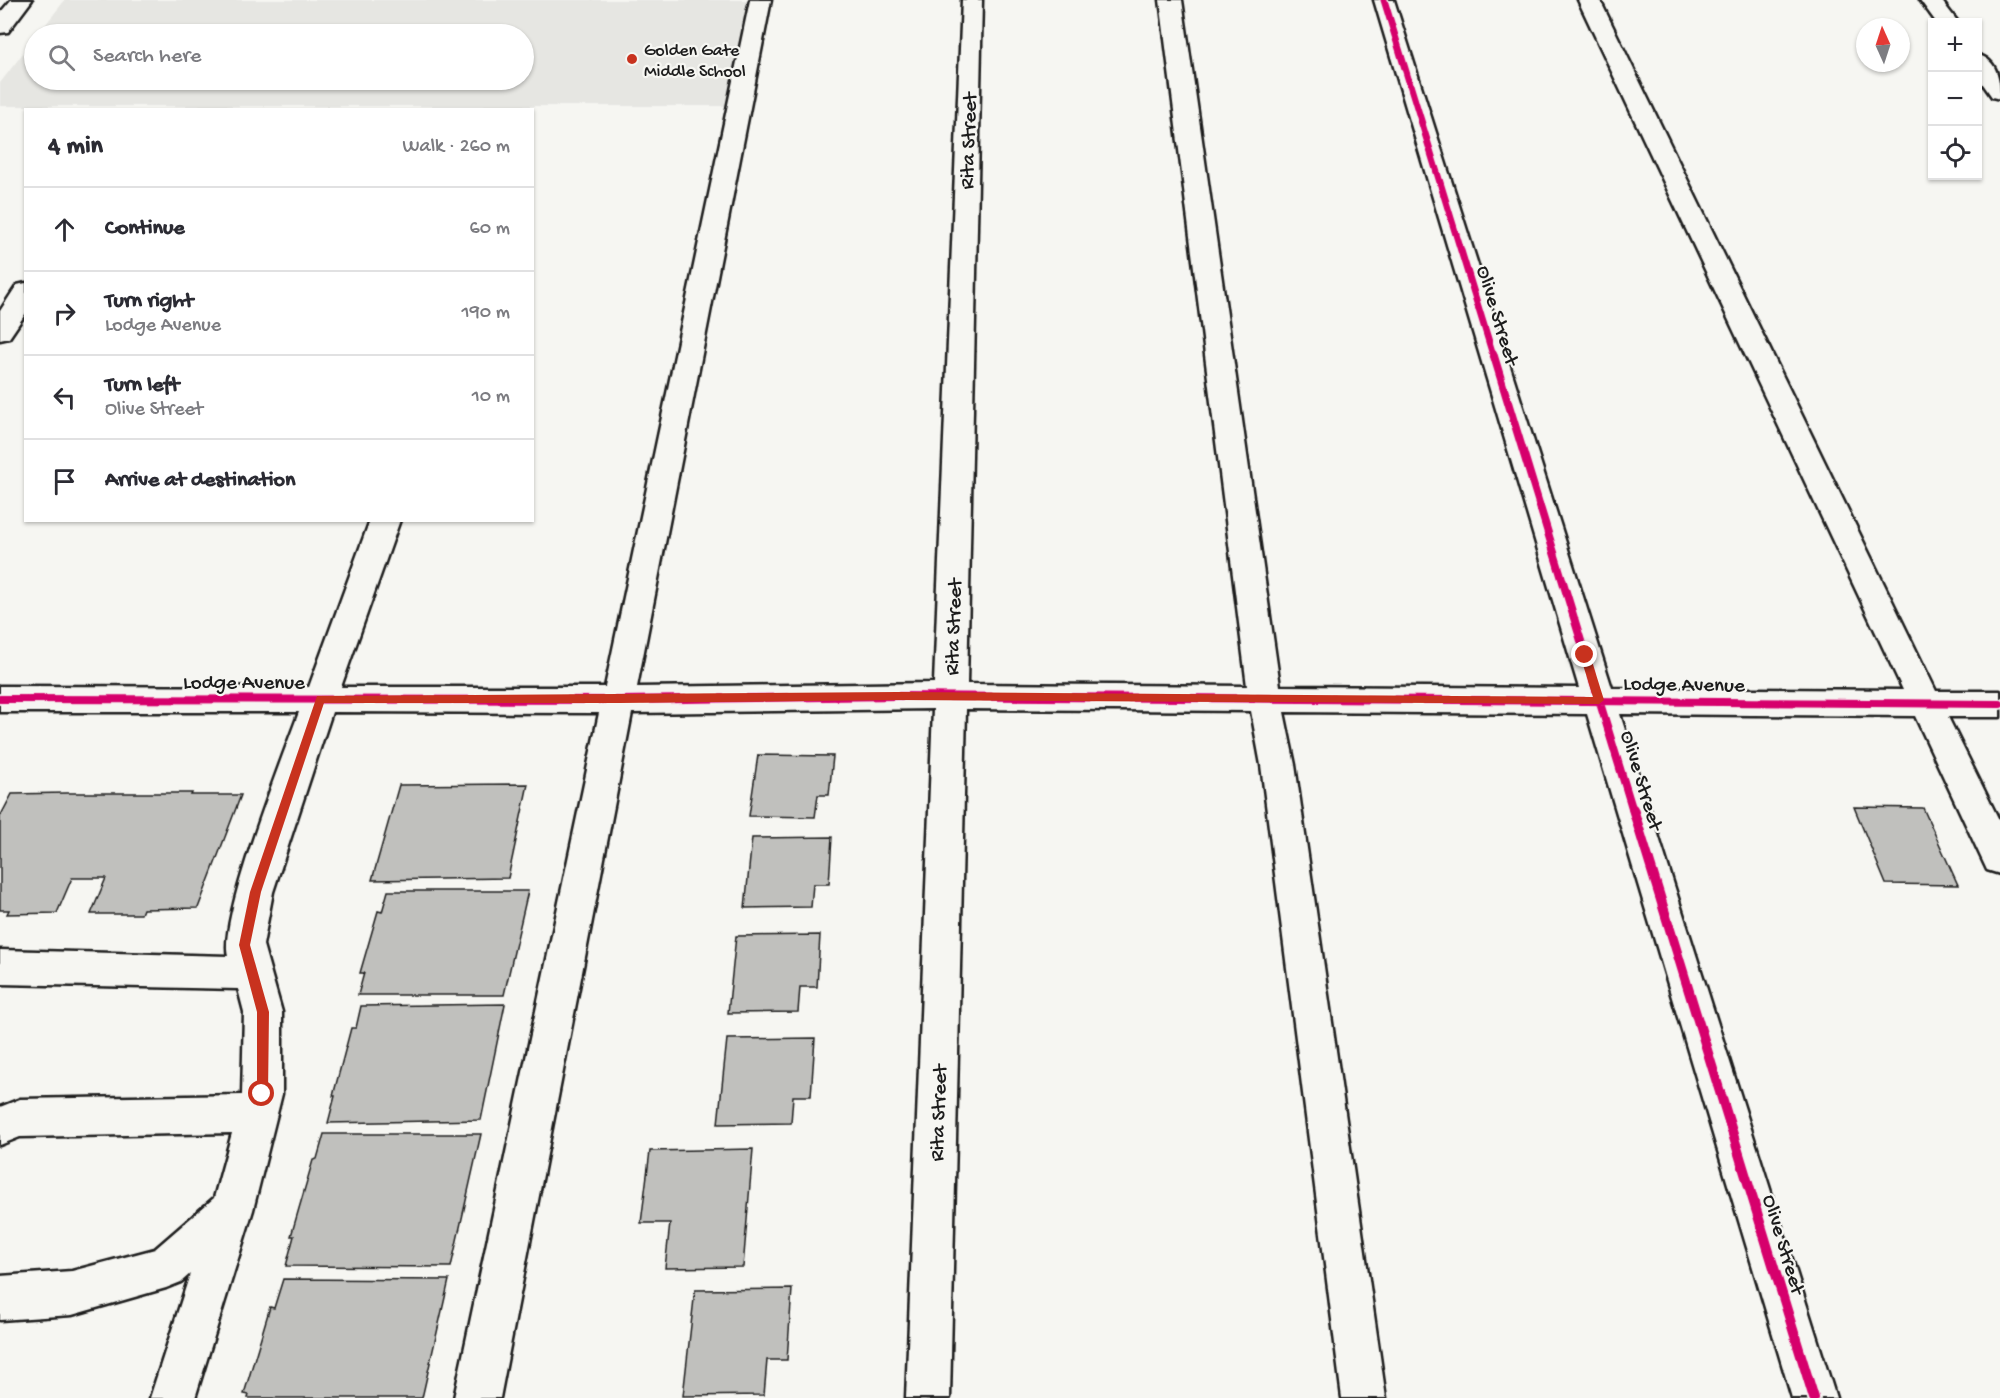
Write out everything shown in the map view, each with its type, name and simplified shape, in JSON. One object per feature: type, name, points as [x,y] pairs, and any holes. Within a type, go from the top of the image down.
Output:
[{"type":"street","points":[[0,27],[22,0]]},
{"type":"street","points":[[477,1398],[760,0]]},
{"type":"street","name":"Rita Street","points":[[928,1398],[972,0]]},
{"type":"street","points":[[1171,0],[1265,698],[1278,765],[1364,1398]]},
{"type":"street","name":"Olive Street","points":[[1384,0],[1814,1398]]},
{"type":"street","points":[[1589,0],[2000,859]]},
{"type":"street","points":[[1930,0],[1944,18]]},
{"type":"street","points":[[1982,69],[2000,92]]},
{"type":"street","points":[[0,332],[24,294]]},
{"type":"street","points":[[172,1398],[232,1210],[262,1094],[263,1012],[244,945],[255,892],[321,699],[385,522]]},
{"type":"street","name":"Lodge Avenue","points":[[0,699],[620,700],[950,696],[2000,704]]},
{"type":"street","points":[[0,967],[252,973]]},
{"type":"street","points":[[0,1126],[20,1118],[257,1114]]},
{"type":"street","points":[[0,1298],[72,1293],[166,1267],[232,1210]]},
{"type":"shaded area","name":"Golden Gate Middle School","points":[[65,0],[753,0],[732,106],[0,106],[0,83],[24,52],[24,90],[534,90],[534,24],[46,24]]},
{"type":"building","points":[[758,755],[833,756],[829,795],[818,795],[815,817],[749,816]]},
{"type":"building","points":[[528,784],[508,878],[372,880],[399,785]]},
{"type":"building","points":[[12,794],[241,795],[198,908],[143,909],[141,914],[91,914],[106,878],[72,878],[57,913],[7,914],[9,910],[0,910],[0,817]]},
{"type":"building","points":[[1854,807],[1923,808],[1958,885],[1886,884]]},
{"type":"building","points":[[832,837],[829,884],[813,884],[811,907],[745,908],[752,838]]},
{"type":"building","points":[[388,891],[528,891],[504,995],[358,995],[364,973],[360,973],[378,911],[382,912]]},
{"type":"building","points":[[820,935],[817,987],[800,987],[798,1012],[728,1013],[736,936]]},
{"type":"building","points":[[505,1004],[481,1120],[328,1123],[351,1028],[356,1028],[361,1006]]},
{"type":"building","points":[[815,1038],[811,1096],[793,1096],[791,1123],[718,1124],[727,1039]]},
{"type":"building","points":[[324,1134],[481,1134],[451,1267],[286,1266],[294,1236],[291,1236],[313,1160],[317,1159]]},
{"type":"building","points":[[753,1149],[743,1267],[665,1268],[670,1223],[641,1223],[650,1151]]},
{"type":"building","points":[[283,1279],[449,1280],[422,1398],[248,1398],[249,1395],[244,1394],[270,1307],[274,1308]]},
{"type":"building","points":[[792,1289],[787,1360],[767,1360],[764,1395],[683,1396],[695,1290]]},
{"type":"cycle path","points":[[1384,0],[1814,1398]]},
{"type":"cycle path","points":[[0,699],[620,700],[898,696],[2000,704]]},
{"type":"place","name":"Golden Gate Middle School","points":[[632,59]]},
{"type":"route","points":[[262,1094],[263,1012],[244,945],[255,892],[321,699],[620,700],[898,696],[1599,700],[1585,655]]}]
